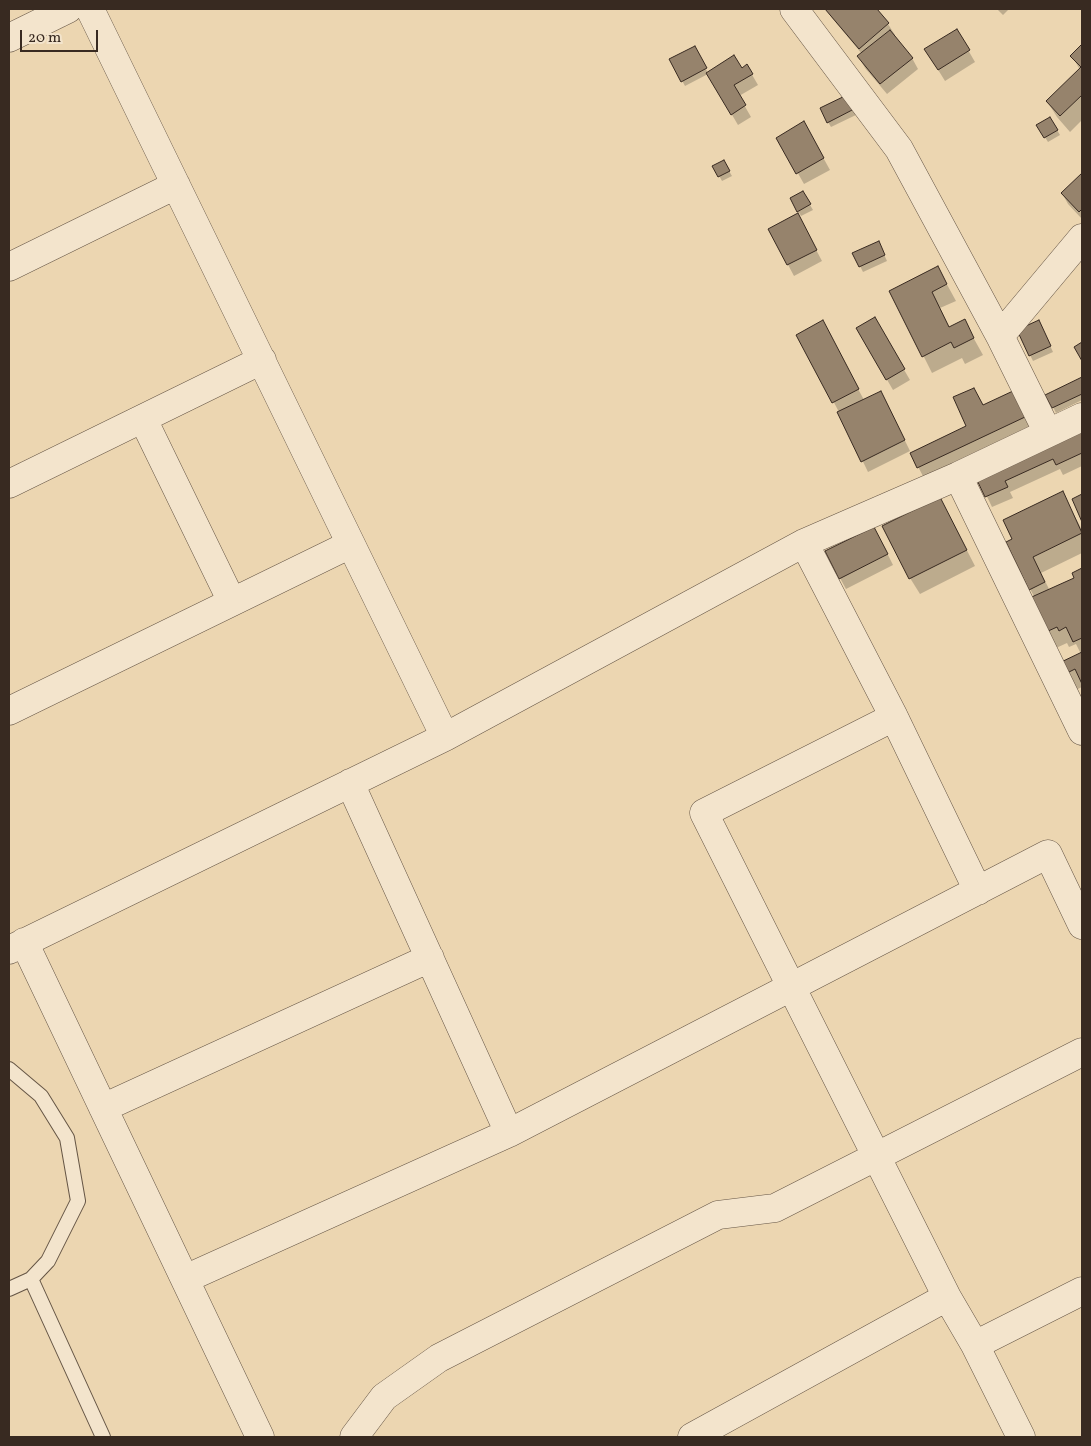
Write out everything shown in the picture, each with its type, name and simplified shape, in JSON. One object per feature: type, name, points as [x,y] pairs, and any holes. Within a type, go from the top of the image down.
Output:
[{"type":"street","points":[[9,38],[68,9]]},
{"type":"street","points":[[90,9],[445,737]]},
{"type":"street","points":[[794,9],[899,149],[1000,336],[1048,433]]},
{"type":"street","points":[[9,267],[176,185]]},
{"type":"street","points":[[1000,336],[1082,238]]},
{"type":"street","points":[[9,484],[262,360]]},
{"type":"street","points":[[260,1437],[103,1108],[16,946],[445,737],[804,543],[958,476],[1082,417]]},
{"type":"street","points":[[143,419],[232,602]]},
{"type":"street","points":[[958,476],[1082,731]]},
{"type":"street","points":[[804,543],[894,717],[978,890]]},
{"type":"street","points":[[9,711],[351,544]]},
{"type":"street","points":[[894,717],[704,813],[948,1297],[975,1345],[1021,1437]]},
{"type":"street","points":[[350,783],[509,1133]]},
{"type":"street","points":[[184,1279],[509,1133],[1048,854],[1082,925]]},
{"type":"street","points":[[103,1108],[430,958]]},
{"type":"street","points":[[354,1437],[384,1398],[438,1358],[718,1215],[775,1208],[1082,1052]]},
{"type":"street","points":[[975,1345],[1082,1291]]},
{"type":"street","points":[[692,1437],[948,1297]]},
{"type":"lane","points":[[9,1069],[40,1096],[67,1138],[78,1201],[48,1260],[31,1279],[9,1289]]},
{"type":"lane","points":[[31,1279],[103,1437]]},
{"type":"building","points":[[825,9],[877,9],[889,23],[859,49]]},
{"type":"building","points":[[957,29],[970,50],[938,70],[924,49]]},
{"type":"building","points":[[890,30],[913,58],[880,84],[857,56]]},
{"type":"building","points":[[1082,44],[1082,95],[1060,116],[1046,101],[1081,67],[1070,56]]},
{"type":"building","points":[[695,46],[707,68],[681,82],[669,59]]},
{"type":"building","points":[[734,55],[742,68],[747,64],[753,74],[734,85],[746,105],[731,115],[706,73]]},
{"type":"building","points":[[849,94],[856,108],[827,123],[820,108]]},
{"type":"building","points":[[1050,117],[1058,130],[1044,138],[1036,125]]},
{"type":"building","points":[[804,121],[824,158],[796,174],[776,138]]},
{"type":"building","points":[[724,160],[730,171],[718,177],[712,166]]},
{"type":"building","points":[[1082,173],[1082,209],[1079,212],[1061,193]]},
{"type":"building","points":[[803,191],[811,204],[797,212],[790,198]]},
{"type":"building","points":[[798,213],[817,250],[787,265],[768,229]]},
{"type":"building","points":[[879,241],[885,255],[859,267],[852,253]]},
{"type":"building","points":[[938,266],[947,284],[932,292],[949,327],[965,319],[974,338],[954,348],[951,342],[922,357],[889,291]]},
{"type":"building","points":[[875,317],[905,369],[886,380],[856,328]]},
{"type":"building","points":[[823,320],[859,389],[832,403],[796,335]]},
{"type":"building","points":[[1039,320],[1051,346],[1029,356],[1017,330]]},
{"type":"building","points":[[1082,342],[1082,361],[1074,347]]},
{"type":"building","points":[[1082,377],[1082,394],[1052,408],[1045,395]]},
{"type":"building","points":[[974,388],[983,405],[1013,391],[1025,417],[917,468],[910,453],[966,426],[953,397]]},
{"type":"building","points":[[881,391],[905,440],[861,462],[837,412]]},
{"type":"building","points":[[1082,429],[1082,453],[1056,465],[1053,459],[1005,481],[1008,487],[985,497],[976,478]]},
{"type":"building","points":[[1063,491],[1082,533],[1033,557],[1045,582],[1029,590],[1006,542],[1012,539],[1003,520]]},
{"type":"building","points":[[1082,494],[1082,522],[1072,499]]},
{"type":"building","points":[[940,497],[967,550],[909,579],[882,526]]},
{"type":"building","points":[[874,527],[888,554],[839,579],[825,551]]},
{"type":"building","points":[[1082,568],[1082,638],[1073,642],[1066,627],[1059,631],[1057,627],[1046,632],[1025,600],[1074,578],[1072,573]]},
{"type":"building","points":[[1082,652],[1082,684],[1075,669],[1061,676],[1055,665]]}]
